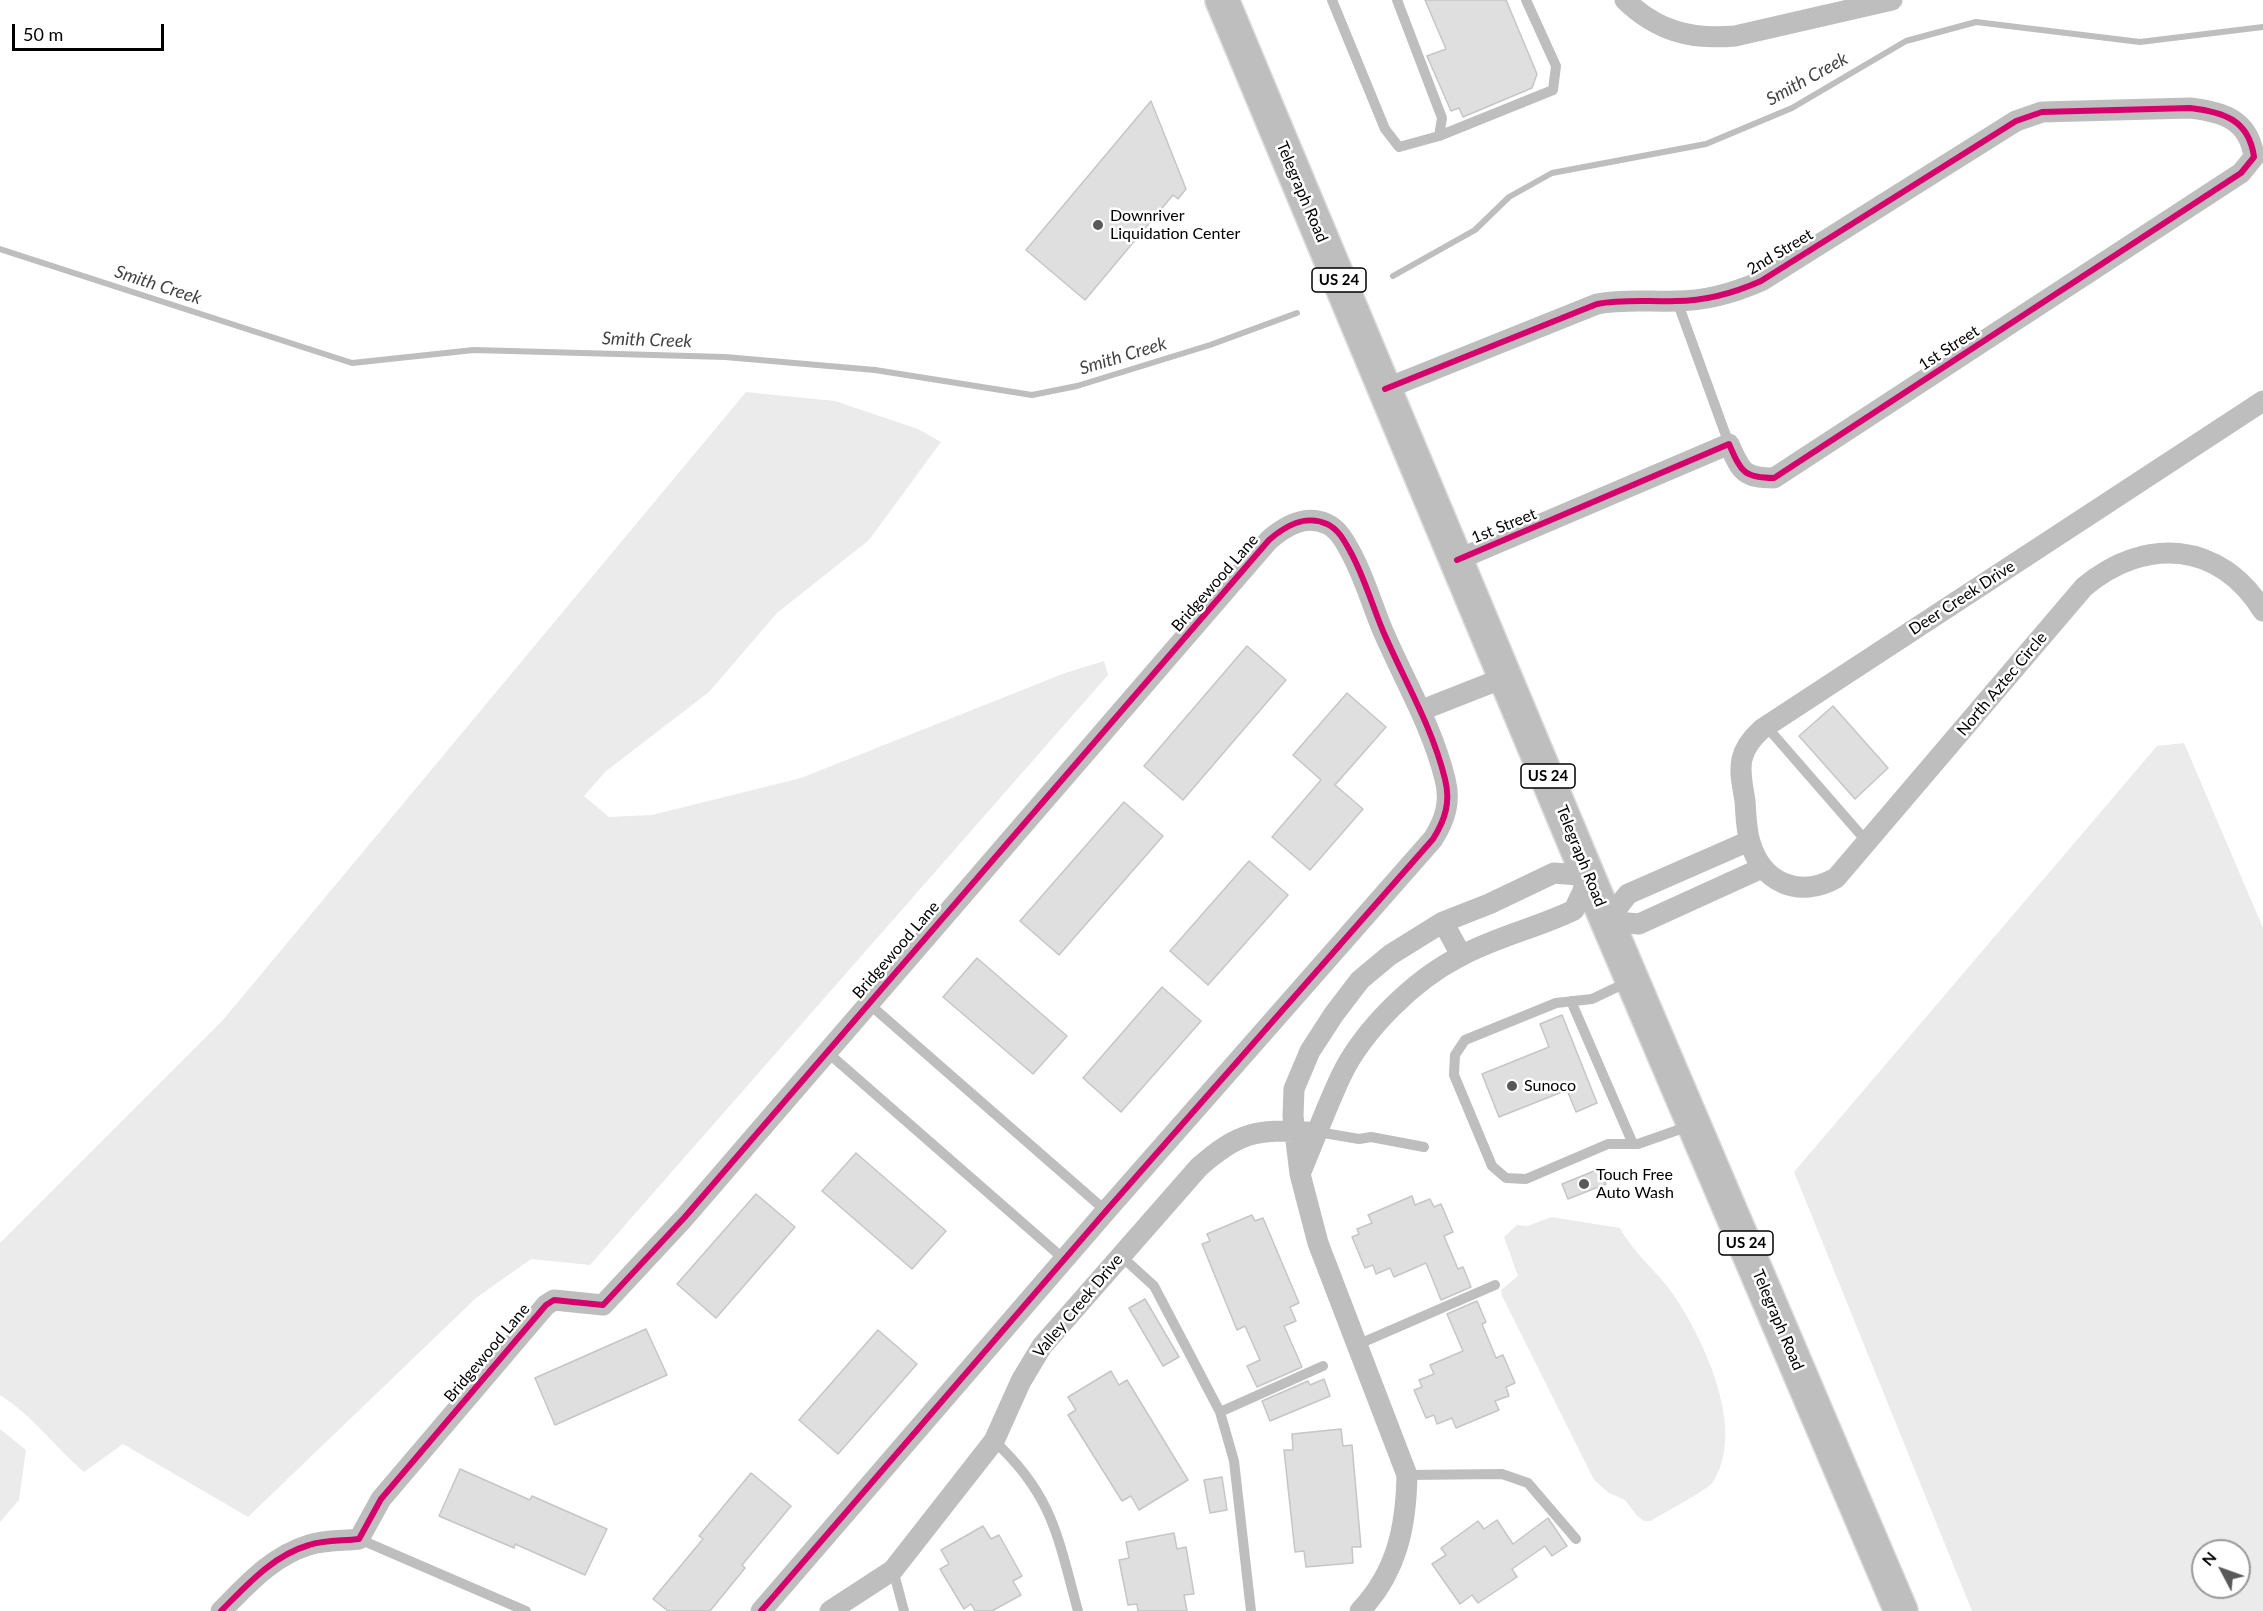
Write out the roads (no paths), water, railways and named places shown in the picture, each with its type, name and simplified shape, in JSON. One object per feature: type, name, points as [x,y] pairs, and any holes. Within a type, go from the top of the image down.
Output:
[{"type":"main road","name":"Telegraph Road","points":[[1224,1],[1607,921],[1901,1611]]},
{"type":"street","points":[[1625,0],[1662,26],[1696,37],[1717,38],[1735,36],[1892,0]]},
{"type":"street","name":"1st Street","points":[[1457,560],[1729,444],[1740,468],[1753,478],[1774,478],[2241,173],[2254,157],[2252,141],[2240,124],[2211,111],[2190,108],[2062,111]]},
{"type":"street","name":"2nd Street","points":[[1385,389],[1597,304],[1614,301],[1677,301],[1724,295],[1761,281],[2016,121],[2043,112],[2062,111]]},
{"type":"street","name":"Deer Creek Drive","points":[[1762,868],[1749,841],[1741,771],[1742,759],[1753,737],[1766,726],[2263,401]]},
{"type":"street","name":"Bridgewood Lane","points":[[359,1539],[381,1499],[546,1305],[554,1300],[603,1305],[684,1218],[1269,540],[1286,527],[1302,520],[1315,519],[1329,524],[1340,533],[1352,553],[1384,633],[1422,710],[1445,779],[1448,796],[1446,814],[1437,833],[1106,1211],[761,1611]]},
{"type":"street","name":"North Aztec Circle","points":[[1762,868],[1790,886],[1814,888],[1836,878],[2084,587],[2122,561],[2148,554],[2175,553],[2197,557],[2221,568],[2239,581],[2263,611]]},
{"type":"street","points":[[1422,710],[1506,677]]},
{"type":"street","points":[[1607,921],[1628,894],[1749,841]]},
{"type":"street","points":[[1607,921],[1639,924],[1762,868]]},
{"type":"street","points":[[1300,1174],[1341,1075],[1380,1022],[1410,990],[1461,955],[1574,910],[1590,876],[1554,873],[1489,904],[1443,922],[1390,955],[1360,980],[1334,1014],[1310,1051],[1294,1089],[1295,1131],[1300,1174],[1318,1243],[1359,1344],[1407,1475],[1406,1505],[1398,1548],[1384,1581],[1360,1611]]},
{"type":"street","points":[[1443,922],[1461,955]]},
{"type":"street","name":"Valley Creek Drive","points":[[830,1611],[893,1569],[971,1468],[994,1442],[1021,1381],[1042,1346],[1178,1190],[1216,1152],[1245,1135],[1271,1130],[1318,1132]]},
{"type":"street","points":[[220,1611],[259,1573],[282,1557],[309,1545],[359,1539]]},
{"type":"lane","points":[[1332,0],[1385,129],[1399,147],[1439,136],[1553,90],[1556,66],[1526,0]]},
{"type":"lane","points":[[1397,0],[1442,118],[1439,136]]},
{"type":"lane","name":"1st Street","points":[[1677,301],[1729,444]]},
{"type":"lane","points":[[1766,726],[1867,842]]},
{"type":"lane","points":[[1633,980],[1592,999],[1556,1003],[1465,1040],[1455,1055],[1455,1075],[1492,1166],[1506,1178],[1526,1179],[1608,1144],[1633,1144],[1695,1124]]},
{"type":"lane","points":[[1571,1001],[1633,1144]]},
{"type":"lane","points":[[868,1003],[1106,1211]]},
{"type":"lane","points":[[827,1052],[1065,1260]]},
{"type":"lane","points":[[1318,1132],[1359,1139],[1371,1137],[1424,1147]]},
{"type":"lane","points":[[1121,1256],[1154,1286],[1221,1412],[1234,1461],[1251,1611]]},
{"type":"lane","points":[[1359,1344],[1495,1285]]},
{"type":"lane","points":[[1221,1412],[1323,1366]]},
{"type":"lane","points":[[994,1442],[1023,1468],[1034,1483],[1058,1533],[1078,1611]]},
{"type":"lane","points":[[1407,1475],[1502,1474],[1528,1483],[1576,1539]]},
{"type":"lane","points":[[359,1539],[526,1611]]},
{"type":"lane","points":[[893,1569],[904,1611]]},
{"type":"waterway","name":"Smith Creek","points":[[1393,276],[1475,230],[1509,197],[1552,173],[1706,144],[1792,108],[1906,41],[1976,22],[2140,42],[2263,27]]},
{"type":"waterway","name":"Smith Creek","points":[[0,249],[352,363],[474,350],[725,357],[875,370],[1032,395],[1077,386],[1210,345],[1297,313]]},
{"type":"place","name":"Downriver Liquidation Center","points":[[1098,225]]},
{"type":"place","name":"Sunoco","points":[[1512,1086]]},
{"type":"place","name":"Touch Free Auto Wash","points":[[1584,1184]]}]
